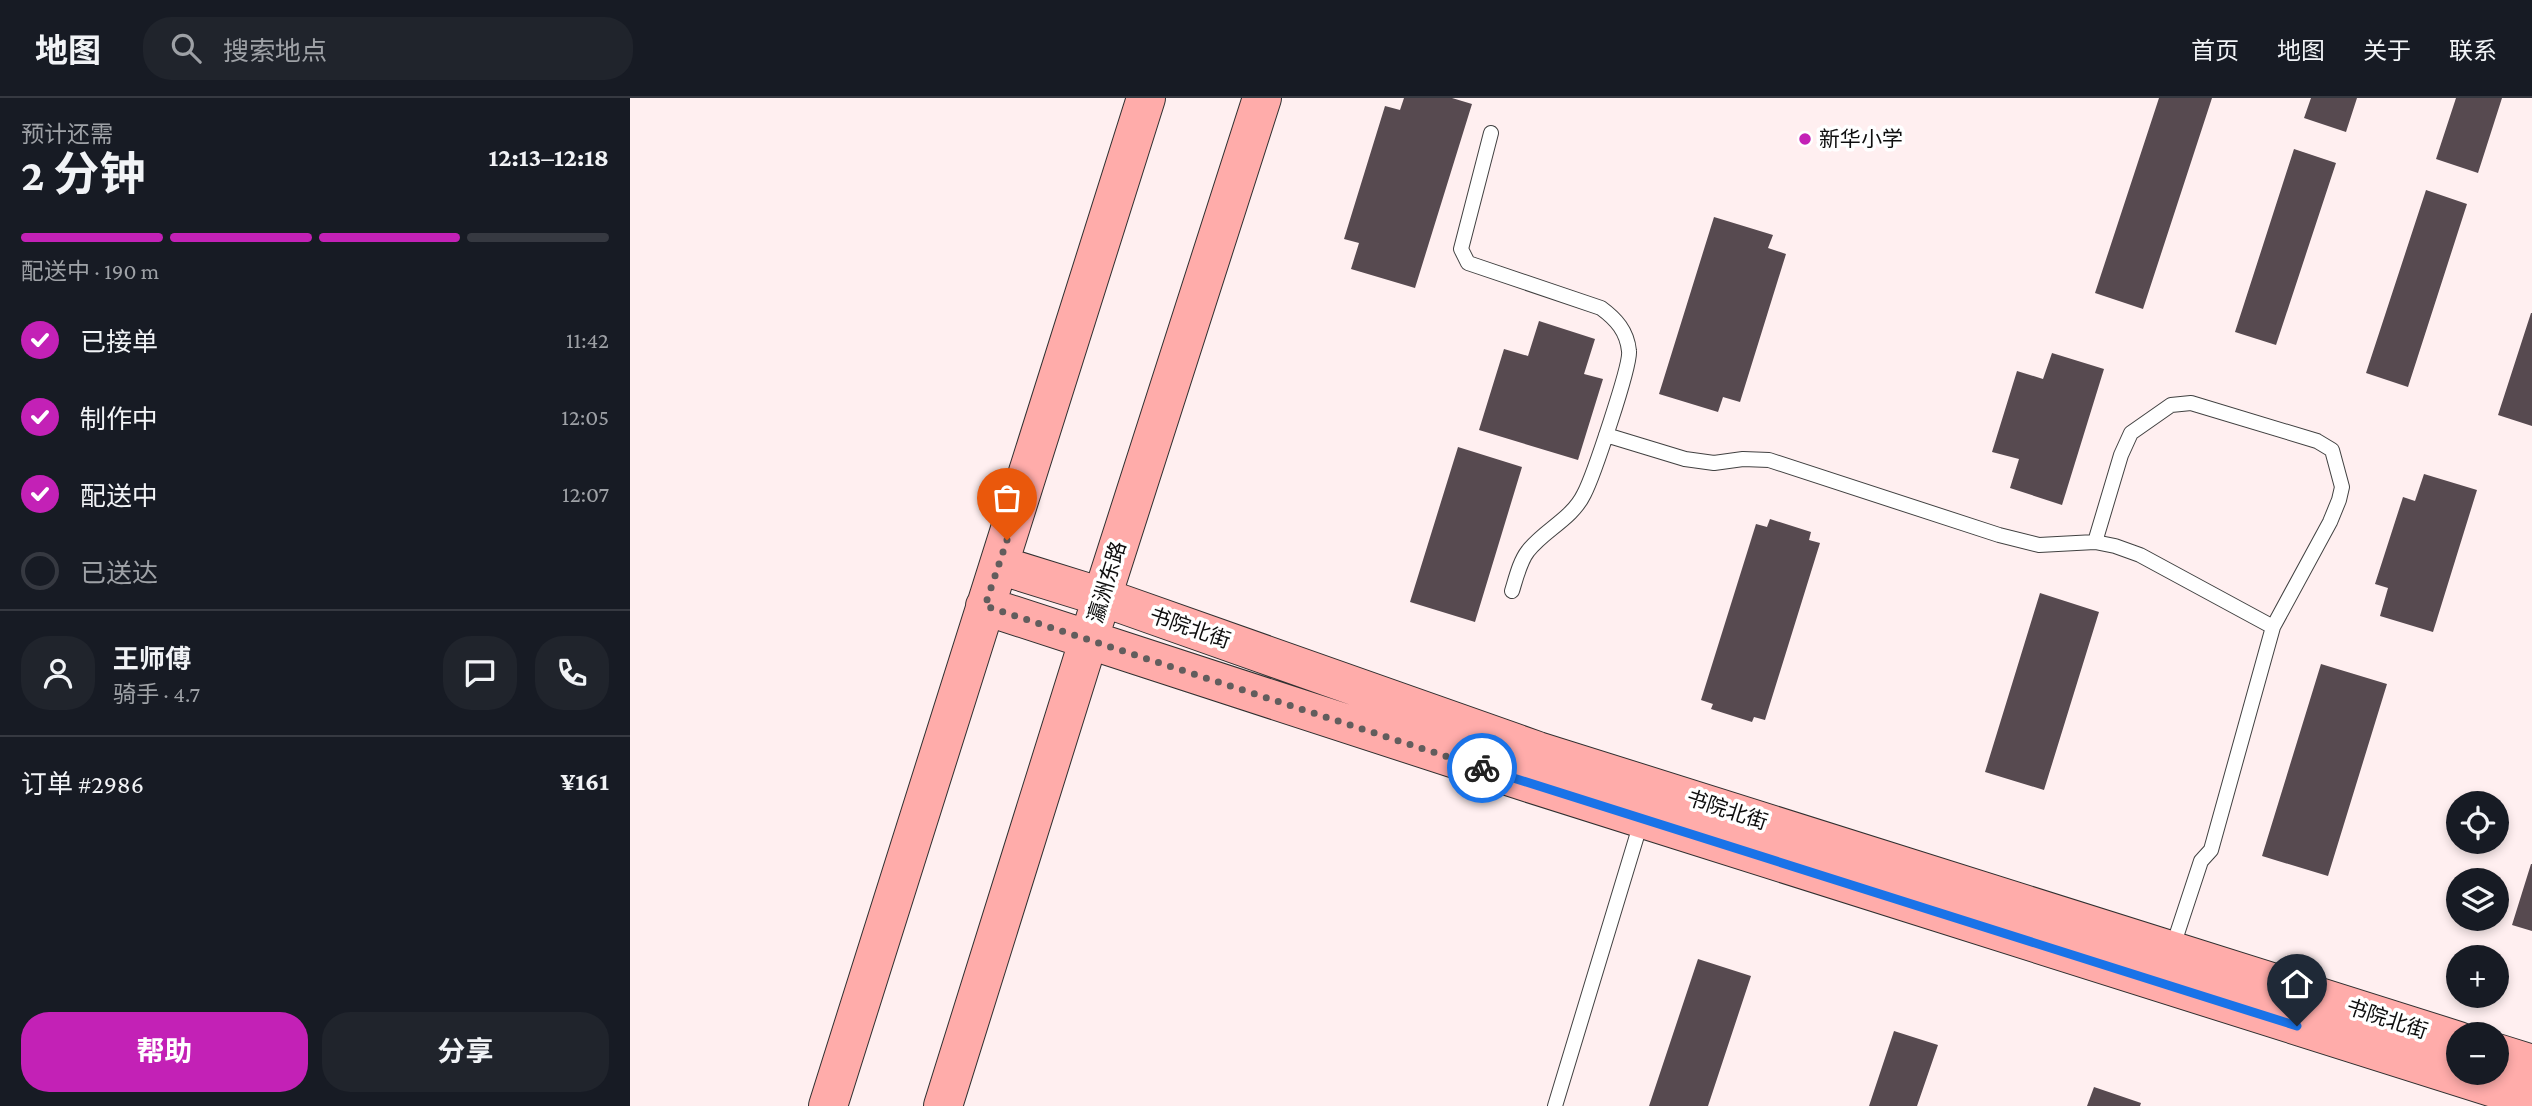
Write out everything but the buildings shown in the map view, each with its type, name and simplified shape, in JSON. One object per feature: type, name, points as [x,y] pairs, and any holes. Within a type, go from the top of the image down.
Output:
[{"type":"street","points":[[828,1106],[985,606],[1032,467],[1146,98]]},
{"type":"street","name":"瀛洲东路","points":[[943,1106],[1262,98]]},
{"type":"street","name":"书院北街","points":[[999,565],[1102,597],[1538,751],[2446,1037]]},
{"type":"street","name":"书院北街","points":[[985,606],[1642,819],[2532,1100]]},
{"type":"street","points":[[2509,1057],[2532,1064]]},
{"type":"lane","points":[[1491,133],[1461,249],[1468,263],[1601,307],[1617,319],[1626,336],[1630,354],[1606,435],[1584,496],[1560,524],[1540,538],[1526,553],[1512,591]]},
{"type":"lane","points":[[2095,542],[2121,455],[2131,433],[2171,405],[2191,403],[2317,441],[2332,450],[2342,487],[2339,500],[2330,522],[2273,627],[2211,850],[2201,861],[2171,950]]},
{"type":"lane","points":[[1606,435],[1685,459],[1714,463],[1743,459],[1769,460],[1999,535],[2039,545],[2095,542],[2115,546],[2140,555],[2273,627]]},
{"type":"lane","points":[[1555,1106],[1642,819]]},
{"type":"way so far","points":[[1007,540],[985,606],[1482,768]]},
{"type":"place","name":"新华小学","points":[[1805,139]]},
{"type":"route","points":[[1482,768],[2297,1026]]}]
